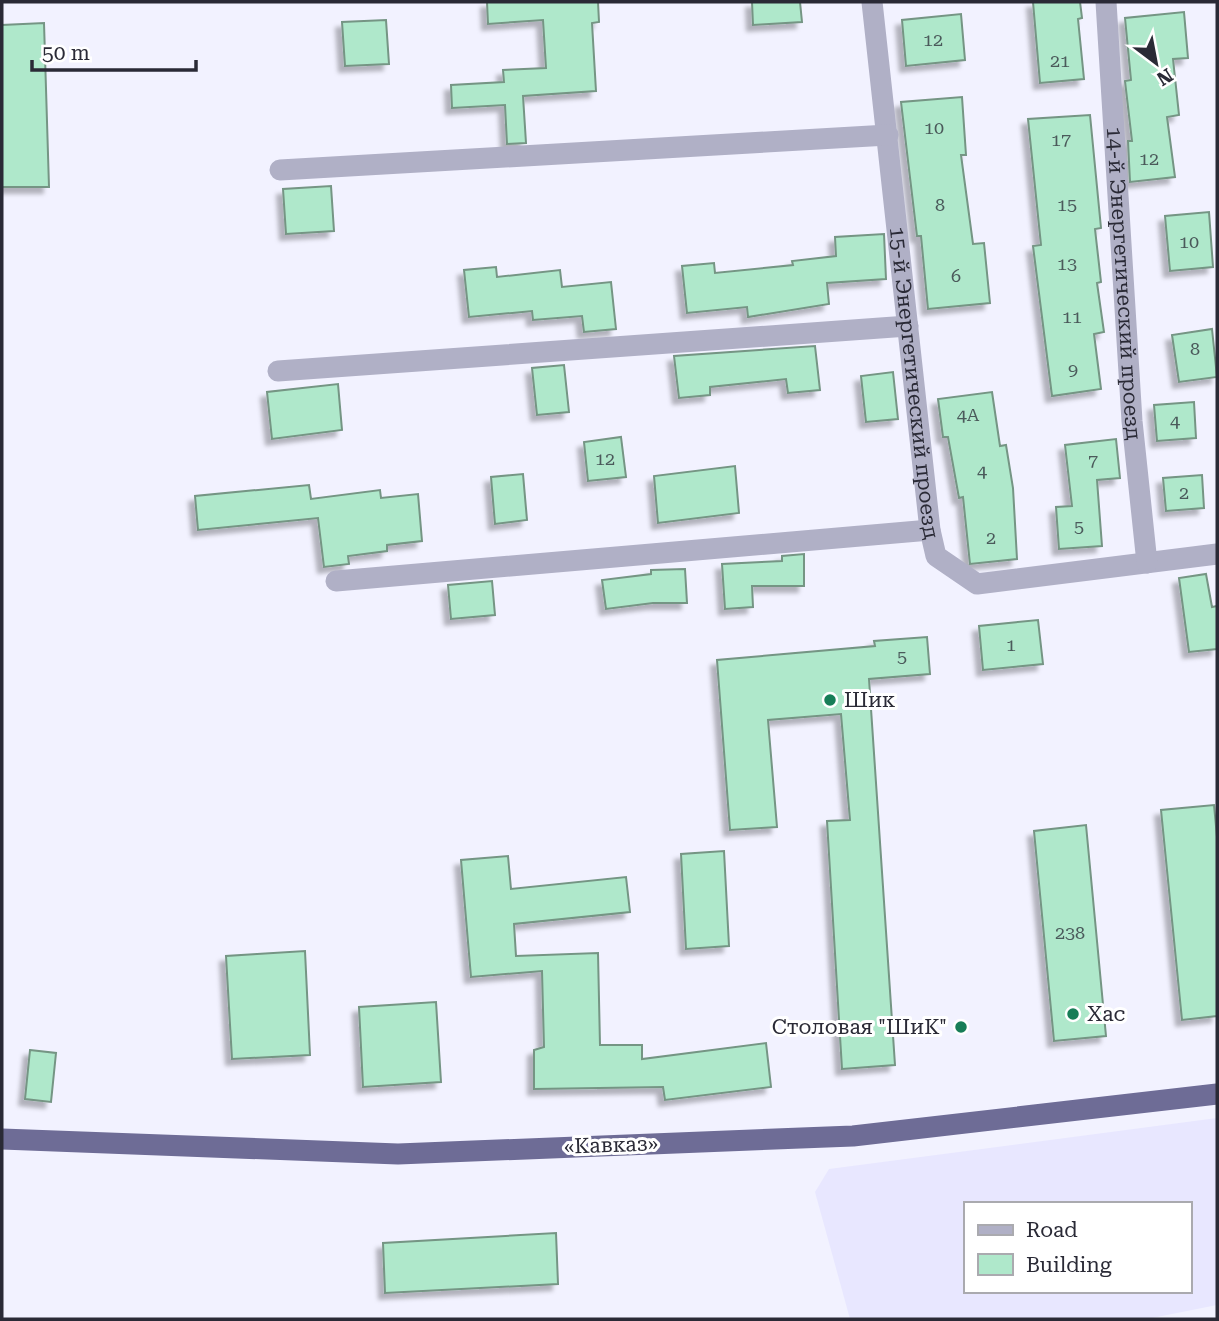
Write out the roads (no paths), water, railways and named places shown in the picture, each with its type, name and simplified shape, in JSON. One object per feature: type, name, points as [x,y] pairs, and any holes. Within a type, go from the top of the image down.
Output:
[{"type":"highway","name":"«Кавказ»","points":[[2,1139],[398,1154],[853,1136],[1217,1094]]},
{"type":"street","name":"15-й Энергетический проезд","points":[[872,2],[930,530],[936,556],[977,584],[1217,554]]},
{"type":"street","name":"14-й Энергетический проезд","points":[[1106,2],[1132,421],[1147,563]]},
{"type":"street","points":[[281,170],[888,135]]},
{"type":"street","points":[[278,371],[908,326]]},
{"type":"street","points":[[336,581],[930,530]]},
{"type":"place","name":"Шик","points":[[830,700]]},
{"type":"place","name":"Хас","points":[[1073,1014]]},
{"type":"place","name":"Столовая \"ШиК\"","points":[[961,1027]]}]
